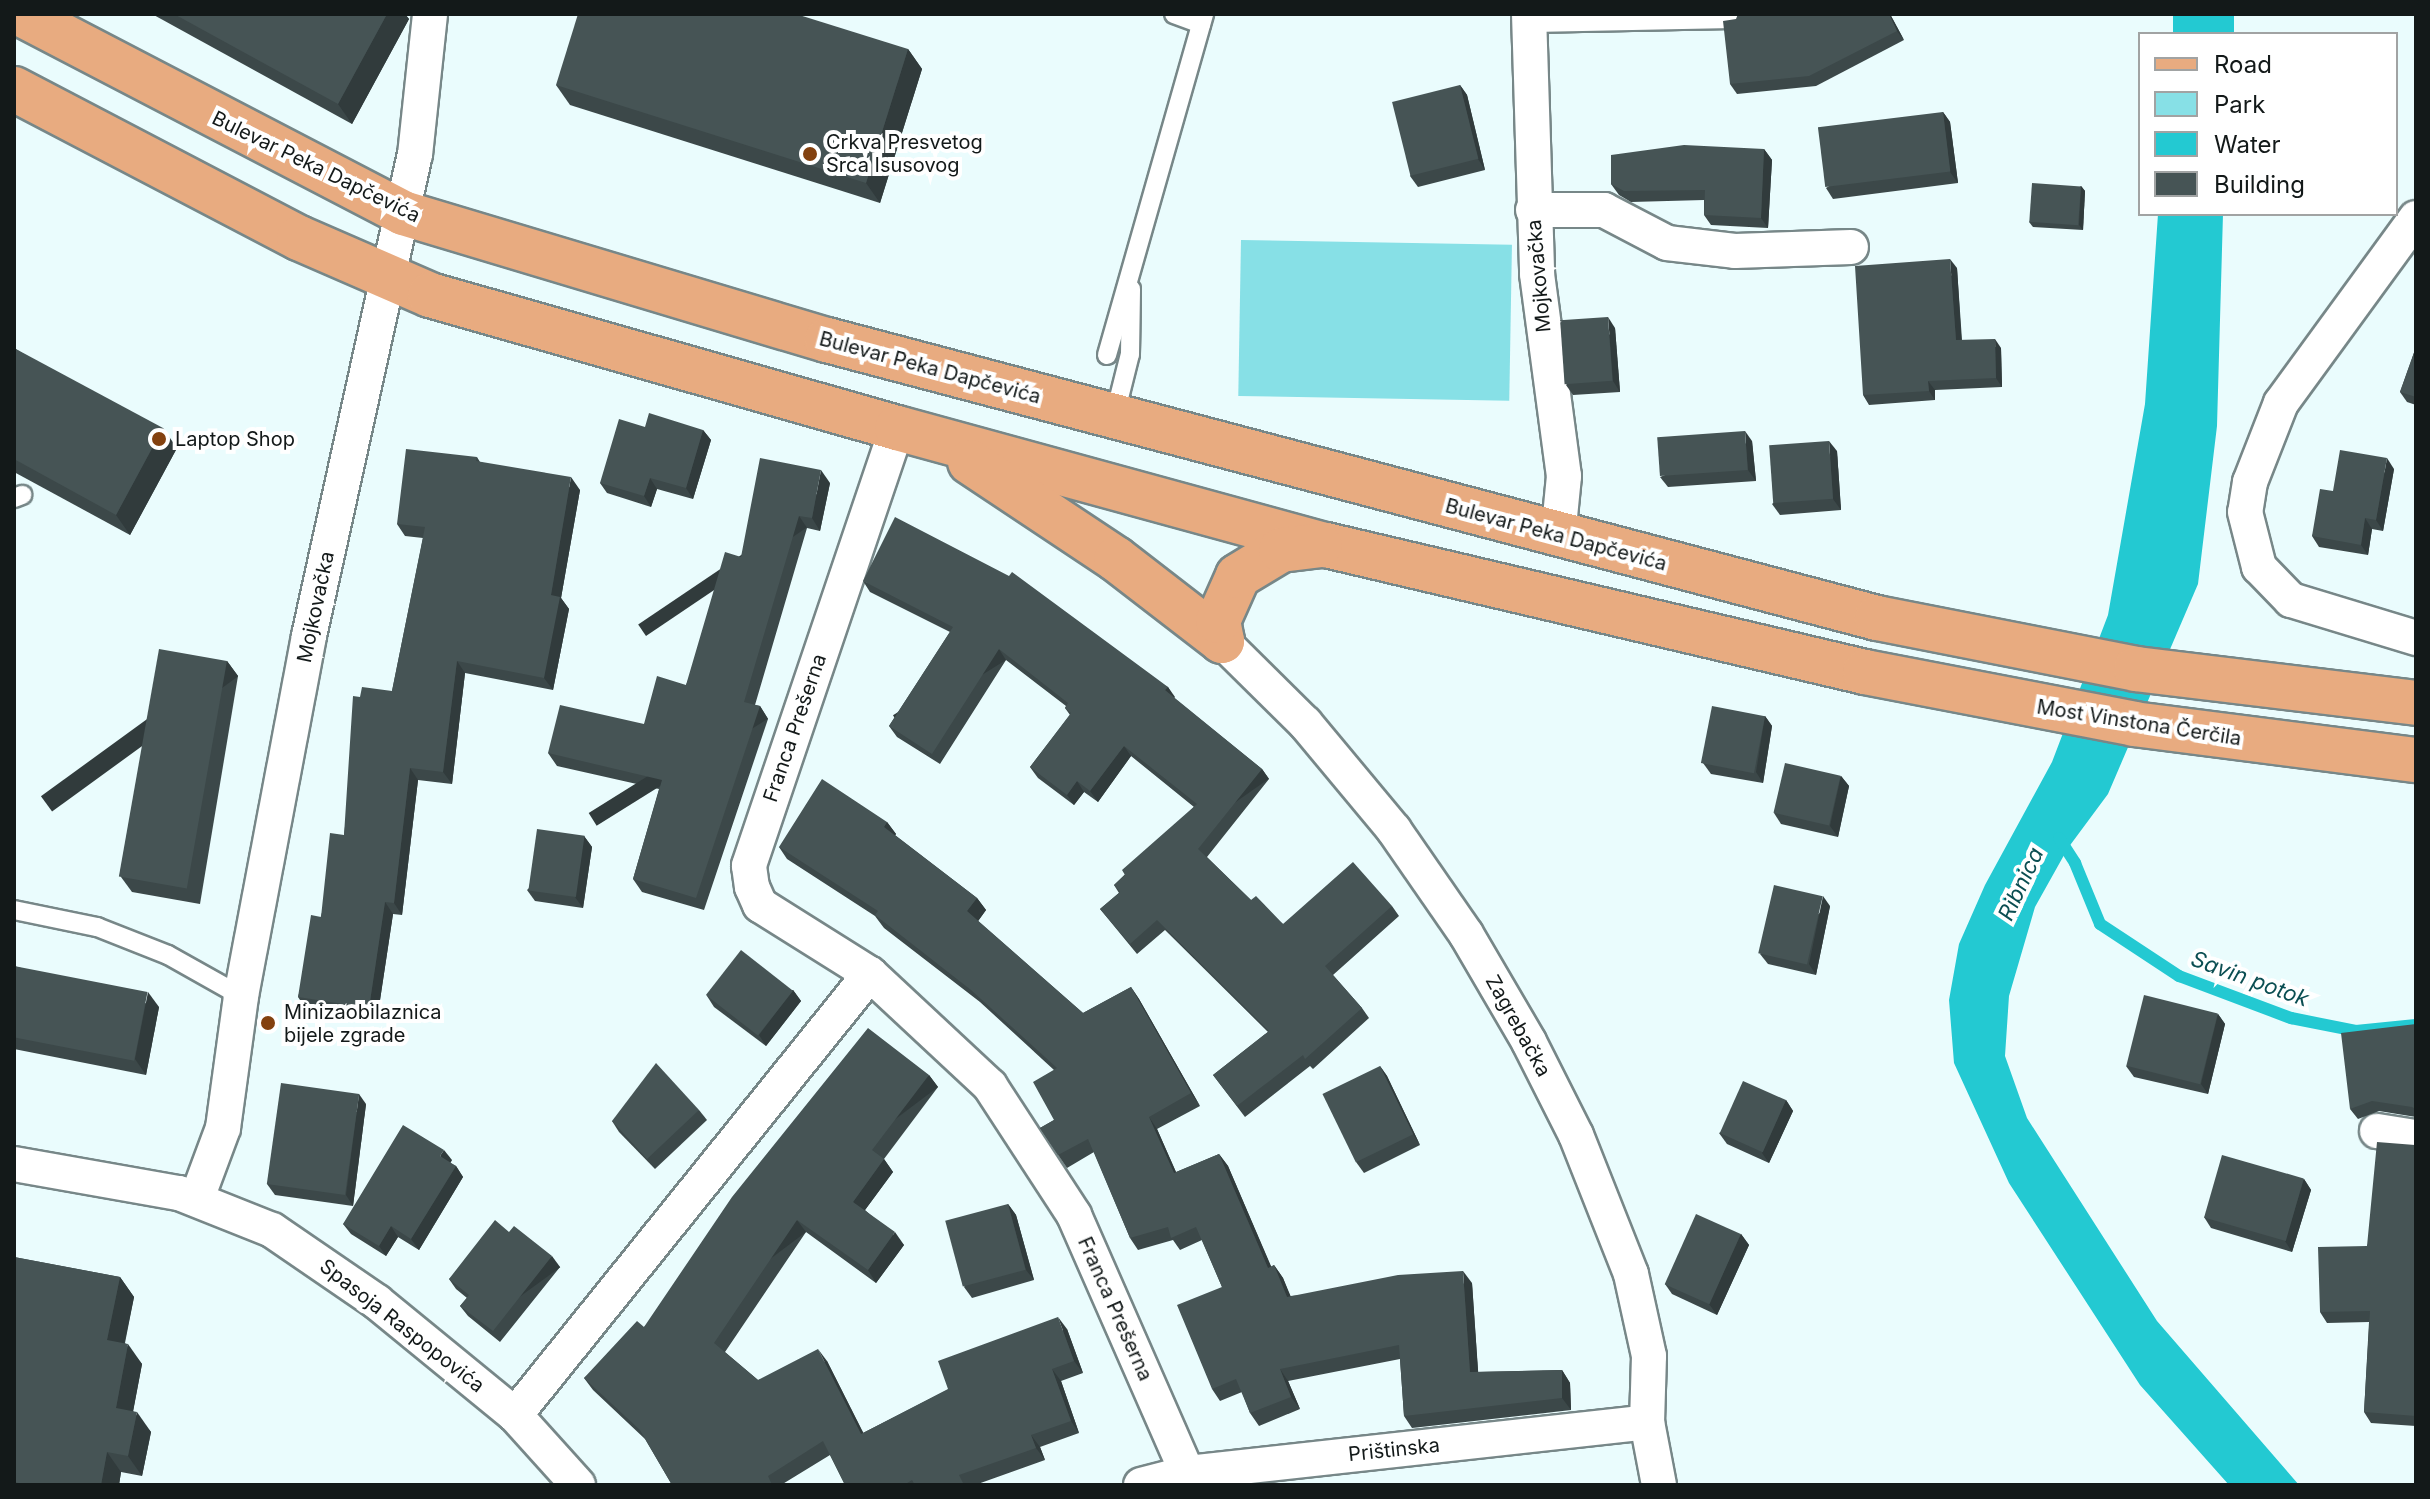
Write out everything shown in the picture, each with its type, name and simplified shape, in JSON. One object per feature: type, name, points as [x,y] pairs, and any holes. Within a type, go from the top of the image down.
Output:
[{"type":"main road","name":"Bulevar Peka Dapčevića","points":[[21,14],[403,213],[827,340],[1558,537],[1877,618],[2136,669],[2416,703]]},
{"type":"main road","points":[[14,89],[387,278],[470,307],[1326,545]]},
{"type":"main road","points":[[914,432],[1116,559],[1222,641]]},
{"type":"main road","points":[[1222,641],[1218,621],[1238,576],[1281,550],[1326,545]]},
{"type":"main road","name":"Most Vinstona Čerčila","points":[[1326,545],[1865,672],[2149,727],[2416,760]]},
{"type":"street","name":"Mojkovačka","points":[[197,1198],[223,1128],[241,996],[309,636],[403,213],[425,86],[430,14]]},
{"type":"street","name":"Mojkovačka","points":[[1529,18],[1533,210],[1544,339],[1564,468],[1558,537]]},
{"type":"street","points":[[1533,210],[1604,210],[1667,243],[1735,251],[1851,247]]},
{"type":"street","points":[[2416,218],[2281,403],[2250,482],[2245,512],[2259,567],[2291,600],[2416,638]]},
{"type":"street","name":"Franca Prešerna","points":[[914,432],[749,866],[760,905],[870,974],[990,1086],[1074,1215],[1187,1473]]},
{"type":"street","name":"Zagrebačka","points":[[1222,641],[1305,723],[1394,830],[1466,934],[1529,1042],[1576,1135],[1631,1274],[1649,1356],[1647,1422],[1659,1485]]},
{"type":"street","points":[[515,1415],[870,974]]},
{"type":"street","points":[[2377,1131],[2416,1137]]},
{"type":"street","name":"Spasoja Raspopovića","points":[[14,1164],[197,1198],[248,1217],[286,1239],[377,1302],[515,1415],[578,1485]]},
{"type":"street","name":"Prištinska","points":[[1141,1485],[1187,1473],[1647,1422]]},
{"type":"lane","points":[[1107,355],[1203,19],[1174,14]]},
{"type":"lane","points":[[1529,18],[1736,19]]},
{"type":"lane","points":[[1114,418],[1130,354],[1130,274]]},
{"type":"lane","points":[[14,910],[97,927],[168,955],[241,996]]},
{"type":"green space","points":[[1241,240],[1512,245],[1509,401],[1238,396]]},
{"type":"water","points":[[2173,14],[2234,14],[2234,32],[2173,32]]},
{"type":"water","name":"Ribnica","points":[[2158,216],[2223,216],[2217,426],[2198,584],[2108,794],[2068,848],[2035,907],[2009,996],[2005,1056],[2027,1118],[2157,1321],[2299,1485],[2229,1485],[2140,1385],[2009,1183],[1954,1063],[1949,1000],[1959,944],[1985,885],[2052,762],[2108,615],[2145,404]]},
{"type":"building","points":[[174,14],[387,14],[338,104]]},
{"type":"building","name":"Crkva Presvetog Srca Isusovog","points":[[578,14],[796,14],[908,49],[866,183],[556,85]]},
{"type":"building","points":[[1738,14],[1889,14],[1897,31],[1809,76],[1730,84],[1723,21],[1736,19]]},
{"type":"building","points":[[1460,85],[1478,159],[1410,176],[1392,102]]},
{"type":"building","points":[[1943,112],[1950,172],[1825,187],[1818,127]]},
{"type":"building","points":[[1684,145],[1764,149],[1761,218],[1704,215],[1705,190],[1624,191],[1611,184],[1611,155]]},
{"type":"building","points":[[2032,183],[2081,186],[2078,225],[2029,222]]},
{"type":"building","points":[[1950,259],[1956,340],[1995,339],[1996,378],[1928,381],[1929,391],[1863,395],[1855,266]]},
{"type":"building","points":[[1608,317],[1612,381],[1565,384],[1560,320]]},
{"type":"building","points":[[2416,347],[2416,397],[2400,392]]},
{"type":"building","points":[[14,348],[163,428],[116,515],[14,459]]},
{"type":"building","points":[[649,413],[703,430],[686,488],[650,478],[644,496],[600,483],[619,419],[645,427]]},
{"type":"building","points":[[1745,431],[1748,470],[1660,476],[1657,437]]},
{"type":"building","points":[[1829,441],[1833,499],[1773,503],[1769,445]]},
{"type":"building","points":[[406,449],[477,457],[476,461],[571,477],[551,595],[560,597],[544,678],[457,661],[443,772],[410,768],[394,903],[385,902],[369,1008],[298,997],[311,915],[321,917],[330,833],[344,835],[353,696],[360,697],[362,687],[392,691],[425,527],[397,524]]},
{"type":"building","points":[[2340,450],[2387,458],[2376,520],[2365,518],[2361,545],[2312,536],[2320,489],[2333,491]]},
{"type":"building","points":[[760,458],[821,470],[812,518],[799,516],[744,702],[760,706],[696,898],[633,879],[662,780],[548,753],[560,705],[644,724],[657,676],[686,685],[725,552],[741,557]]},
{"type":"building","points":[[895,517],[1009,576],[1012,572],[1168,687],[1165,690],[1262,769],[1198,849],[1251,900],[1256,896],[1283,924],[1353,862],[1392,906],[1325,966],[1362,1008],[1305,1059],[1303,1055],[1237,1106],[1213,1075],[1269,1031],[1157,920],[1130,944],[1100,909],[1120,892],[1114,885],[1125,875],[1122,870],[1197,804],[1124,746],[1090,791],[1077,781],[1067,795],[1030,767],[1071,713],[1065,708],[1068,703],[999,649],[932,754],[889,726],[953,627],[863,581]]},
{"type":"building","points":[[159,649],[227,661],[187,888],[119,876]]},
{"type":"building","points":[[1712,706],[1765,716],[1754,773],[1701,763]]},
{"type":"building","points":[[1785,763],[1841,776],[1829,826],[1774,813]]},
{"type":"building","points":[[822,779],[887,822],[884,827],[977,898],[967,911],[1083,1013],[1131,987],[1191,1093],[1149,1117],[1174,1173],[1219,1154],[1268,1268],[1274,1265],[1287,1297],[1398,1275],[1463,1271],[1470,1372],[1562,1370],[1562,1398],[1404,1416],[1399,1345],[1280,1369],[1291,1397],[1250,1413],[1236,1379],[1212,1389],[1177,1305],[1222,1287],[1196,1227],[1171,1238],[1168,1227],[1130,1238],[1088,1139],[1058,1155],[1040,1128],[1054,1120],[1033,1082],[1057,1068],[971,990],[875,915],[878,911],[779,847]]},
{"type":"building","points":[[537,829],[585,836],[576,897],[528,890]]},
{"type":"building","points":[[1774,885],[1823,896],[1807,964],[1758,953]]},
{"type":"building","points":[[741,950],[793,991],[758,1036],[706,995]]},
{"type":"building","points":[[14,966],[148,992],[134,1061],[14,1037]]},
{"type":"building","points":[[2144,995],[2218,1013],[2200,1084],[2126,1066]]},
{"type":"building","points":[[2416,1024],[2416,1109],[2372,1101],[2350,1109],[2341,1033]]},
{"type":"building","points":[[868,1028],[929,1075],[872,1150],[884,1159],[853,1202],[895,1232],[868,1270],[797,1220],[714,1343],[758,1380],[818,1349],[861,1434],[948,1389],[938,1361],[1058,1317],[1074,1361],[1052,1369],[1071,1421],[1031,1435],[1036,1448],[959,1475],[964,1485],[915,1485],[912,1480],[904,1485],[845,1485],[823,1441],[768,1476],[772,1485],[672,1485],[640,1430],[584,1378],[637,1321],[644,1327],[732,1197]]},
{"type":"building","points":[[656,1063],[699,1110],[647,1159],[612,1121]]},
{"type":"building","points":[[1380,1066],[1413,1134],[1356,1162],[1322,1094]]},
{"type":"building","points":[[1743,1081],[1786,1100],[1763,1152],[1720,1133]]},
{"type":"building","points":[[281,1083],[359,1094],[345,1195],[267,1184]]},
{"type":"building","points":[[403,1125],[444,1150],[440,1156],[456,1166],[411,1239],[391,1226],[379,1246],[343,1224]]},
{"type":"building","points":[[2377,1142],[2416,1144],[2416,1416],[2364,1412],[2370,1311],[2320,1312],[2318,1247],[2367,1246]]},
{"type":"building","points":[[2222,1155],[2304,1178],[2286,1241],[2204,1217]]},
{"type":"building","points":[[1008,1204],[1026,1270],[963,1287],[945,1221]]},
{"type":"building","points":[[1696,1214],[1741,1234],[1709,1304],[1665,1284]]},
{"type":"building","points":[[495,1220],[509,1232],[514,1226],[552,1256],[493,1331],[460,1306],[469,1295],[449,1279]]},
{"type":"building","points":[[14,1257],[120,1277],[107,1340],[128,1344],[116,1408],[137,1412],[128,1456],[107,1452],[101,1485],[28,1485],[14,1482]]},
{"type":"waterway","name":"Savin potok","points":[[2059,838],[2075,863],[2100,924],[2179,976],[2291,1018],[2356,1031],[2416,1025]]},
{"type":"place","name":"Crkva Presvetog Srca Isusovog","points":[[810,154]]},
{"type":"place","name":"Laptop Shop","points":[[159,439]]},
{"type":"place","name":"Minizaobilaznica bijele zgrade","points":[[268,1023]]}]
